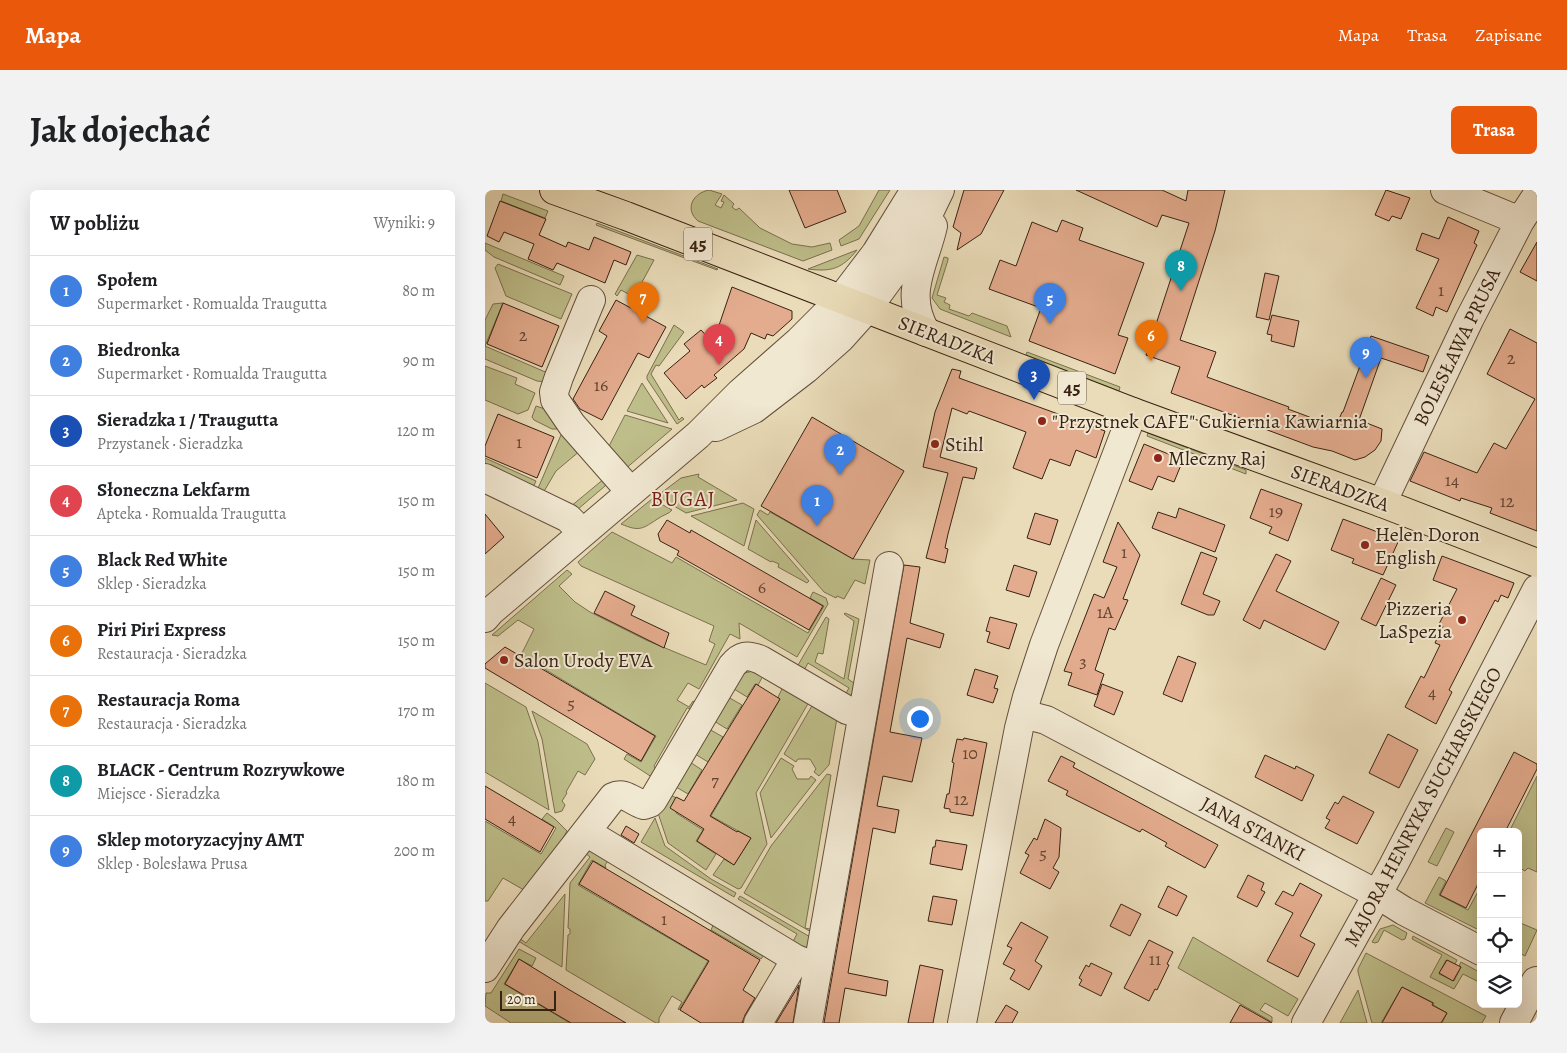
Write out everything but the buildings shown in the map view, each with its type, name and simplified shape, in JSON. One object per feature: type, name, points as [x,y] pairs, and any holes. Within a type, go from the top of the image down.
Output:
[{"type":"main road","name":"SIERADZKA","points":[[555,190],[1133,412],[1382,503],[1537,563]]},
{"type":"street","points":[[1445,190],[1520,221]]},
{"type":"street","points":[[487,614],[699,435],[740,393],[799,341],[841,299],[883,241],[931,192]]},
{"type":"street","points":[[699,435],[754,409],[817,360],[841,338],[867,310],[897,268],[923,226],[931,192]]},
{"type":"street","points":[[926,332],[917,312],[915,294],[932,228],[931,192]]},
{"type":"street","name":"BOLESŁAWA PRUSA","points":[[1382,503],[1469,320],[1520,221],[1537,195]]},
{"type":"street","points":[[591,300],[559,378],[554,392],[555,400],[572,425],[630,492]]},
{"type":"street","points":[[962,1023],[1023,714],[1044,645],[1133,412]]},
{"type":"street","points":[[485,478],[568,518],[582,533]]},
{"type":"street","points":[[808,1023],[807,963],[862,714],[889,566]]},
{"type":"street","name":"MAJORA HENRYKA SUCHARSKIEGO","points":[[1306,1023],[1377,894],[1537,589]]},
{"type":"street","points":[[485,968],[511,928],[613,797],[624,795],[641,805],[646,805],[653,800],[738,659],[753,656],[847,710],[862,714]]},
{"type":"street","name":"JANA STANKI","points":[[1023,714],[1046,720],[1377,894],[1404,911],[1477,950]]},
{"type":"street","points":[[586,832],[807,963]]},
{"type":"street","points":[[758,1023],[807,963]]},
{"type":"street","points":[[1514,1023],[1531,978]]},
{"type":"green space","points":[[709,190],[722,194],[715,205],[721,208],[724,202],[721,201],[724,195],[734,204],[732,207],[736,210],[739,208],[760,228],[792,244],[812,247],[830,243],[832,250],[803,261],[698,221],[692,212],[692,202],[699,194]]},
{"type":"green space","points":[[879,190],[890,190],[859,239],[841,246],[839,240],[859,226]]},
{"type":"green space","points":[[503,194],[548,211],[545,218],[501,201]]},
{"type":"green space","points":[[597,223],[718,269],[596,225]]},
{"type":"green space","points":[[485,243],[564,276],[560,285],[494,257],[485,250]]},
{"type":"green space","points":[[857,250],[836,268],[823,270],[808,269]]},
{"type":"green space","points":[[637,255],[654,260],[634,297],[621,290],[617,296],[615,294]]},
{"type":"green space","points":[[944,257],[948,258],[948,260],[937,295],[946,298],[944,302],[950,305],[949,309],[969,316],[972,313],[1007,326],[1011,337],[940,309],[932,298]]},
{"type":"green space","points":[[498,264],[572,294],[561,319],[506,296],[495,268]]},
{"type":"green space","points":[[503,303],[485,346],[485,320],[493,304]]},
{"type":"green space","points":[[674,325],[684,332],[659,366],[656,365],[651,374],[679,420],[682,417],[684,419],[677,424],[647,379]]},
{"type":"green space","points":[[485,346],[550,374],[547,382],[537,381],[485,359]]},
{"type":"green space","points":[[1027,352],[1120,387],[1119,391],[1026,355]]},
{"type":"green space","points":[[485,366],[517,378],[515,384],[535,393],[528,410],[518,414],[485,400]]},
{"type":"green space","points":[[642,383],[668,423],[627,411]]},
{"type":"green space","points":[[536,406],[545,409],[560,429],[552,429],[534,420],[532,417]]},
{"type":"green space","points":[[625,415],[672,429],[624,470],[608,448]]},
{"type":"green space","points":[[570,429],[581,450],[556,471],[543,493],[536,493],[561,435]]},
{"type":"green space","points":[[1148,433],[1246,470],[1246,474],[1147,436]]},
{"type":"green space","points":[[485,458],[536,481],[530,494],[485,471]]},
{"type":"green space","points":[[699,474],[698,477],[737,500],[686,513],[657,496],[681,478]]},
{"type":"green space","points":[[605,478],[612,480],[577,510],[570,507]]},
{"type":"green space","points":[[652,499],[672,510],[641,528],[637,529],[621,524]]},
{"type":"green space","points":[[743,503],[754,509],[744,546],[691,516]]},
{"type":"green space","points":[[760,510],[768,515],[770,512],[853,559],[870,560],[865,584],[855,580],[844,599],[837,596],[836,598],[824,592],[757,515]]},
{"type":"green space","points":[[756,520],[809,581],[807,583],[778,567],[779,564],[771,562],[748,549]]},
{"type":"green space","points":[[612,532],[672,563],[676,557],[808,633],[824,606],[810,598],[813,592],[826,598],[828,604],[797,657],[739,623],[740,639],[730,634],[699,689],[688,683],[677,700],[689,707],[693,701],[701,707],[699,710],[687,708],[654,766],[660,778],[658,781],[624,759],[627,754],[641,762],[656,736],[521,655],[534,629],[518,620],[498,636],[492,635],[567,570],[572,574],[559,586],[575,602],[590,612],[646,640],[706,665],[715,644],[709,641],[714,626],[581,566],[578,562]]},
{"type":"green space","points":[[845,613],[859,619],[848,679],[861,688],[859,700],[842,700],[849,688],[808,663],[801,676],[794,672],[826,617],[829,619],[823,654],[818,653],[815,662],[844,679],[854,621]]},
{"type":"green space","points":[[754,671],[764,674],[758,685],[755,684],[747,697],[734,689],[744,673]]},
{"type":"green space","points":[[485,683],[526,707],[538,742],[549,810],[485,772]]},
{"type":"green space","points":[[784,685],[809,702],[756,793],[767,844],[741,888],[738,889],[713,875],[724,859],[734,865],[751,838],[711,816],[780,699],[778,697]]},
{"type":"green space","points":[[728,697],[742,705],[727,729],[714,721]]},
{"type":"green space","points":[[813,704],[837,718],[829,765],[819,776],[814,772],[816,769],[810,759],[798,759],[796,762],[784,754]]},
{"type":"green space","points":[[532,711],[587,744],[595,759],[585,775],[578,771],[562,801],[565,805],[562,811],[555,813],[542,739]]},
{"type":"green space","points":[[709,729],[723,737],[708,762],[695,754]]},
{"type":"green space","points":[[781,758],[794,766],[792,769],[797,779],[809,779],[811,776],[816,780],[771,838],[760,793]]},
{"type":"green space","points":[[690,762],[702,770],[688,794],[676,787]]},
{"type":"green space","points":[[827,774],[831,775],[805,928],[819,931],[818,936],[744,893],[771,846]]},
{"type":"green space","points":[[1537,776],[1537,872],[1528,868],[1525,871],[1522,869],[1522,828],[1511,828]]},
{"type":"green space","points":[[671,795],[683,802],[676,813],[703,830],[696,841],[716,854],[706,870],[668,843],[658,813]]},
{"type":"green space","points":[[547,813],[567,831],[557,849],[524,890],[503,878],[488,901],[485,901],[485,821],[541,854],[556,828],[542,819]]},
{"type":"green space","points":[[655,818],[665,846],[711,879],[736,893],[734,897],[641,842]]},
{"type":"green space","points":[[1446,828],[1454,832],[1437,866],[1428,862]]},
{"type":"green space","points":[[589,847],[608,861],[605,865],[606,868],[592,860],[578,885],[708,961],[679,1010],[682,1002],[672,996],[659,1018],[659,1023],[566,970],[568,935],[570,934],[570,929],[568,928],[570,883],[590,857],[585,853]]},
{"type":"green space","points":[[1439,877],[1446,881],[1439,895],[1468,910],[1477,893],[1477,929],[1425,903]]},
{"type":"green space","points":[[565,894],[562,967],[513,938],[515,935],[526,943]]},
{"type":"green space","points":[[740,896],[817,941],[815,951],[790,947],[797,934],[738,899]]},
{"type":"green space","points":[[714,923],[766,952],[761,959],[711,930]]},
{"type":"green space","points":[[1522,924],[1537,930],[1525,956],[1522,954]]},
{"type":"green space","points":[[1393,925],[1407,933],[1405,939],[1402,940],[1384,930],[1378,942],[1372,942],[1380,929]]},
{"type":"green space","points":[[1413,936],[1457,960],[1455,964],[1446,960],[1439,974],[1454,981],[1461,967],[1459,966],[1461,962],[1477,971],[1477,981],[1463,974],[1454,989],[1430,977],[1442,955],[1412,939]]},
{"type":"green space","points":[[1193,937],[1298,999],[1288,1016],[1265,1003],[1260,1010],[1272,1017],[1272,1022],[1178,968]]},
{"type":"green space","points":[[519,949],[536,958],[532,966],[519,959],[504,984],[570,1023],[511,1023],[485,1006],[486,993],[491,993]]},
{"type":"green space","points":[[1366,953],[1486,1016],[1482,1023],[1442,1023],[1447,1013],[1433,1005],[1434,1003],[1402,987],[1381,1023],[1372,1023],[1358,972]]},
{"type":"green space","points":[[1358,990],[1367,1023],[1340,1023]]},
{"type":"place","name":"BLACK - Centrum Rozrywkowe","points":[[1181,291]]},
{"type":"place","name":"Restauracja Roma","points":[[643,323]]},
{"type":"place","name":"Black Red White","points":[[1050,324]]},
{"type":"place","name":"Piri Piri Express","points":[[1151,361]]},
{"type":"place","name":"Słoneczna Lekfarm","points":[[719,365]]},
{"type":"place","name":"Sklep motoryzacyjny AMT","points":[[1366,378]]},
{"type":"place","name":"Sieradzka 1 / Traugutta","points":[[1034,400]]},
{"type":"place","name":"\"Przystnek CAFE\" Cukiernia Kawiarnia","points":[[1042,421]]},
{"type":"place","name":"Stihl","points":[[935,444]]},
{"type":"place","name":"Mleczny Raj","points":[[1158,458]]},
{"type":"place","name":"Biedronka","points":[[840,475]]},
{"type":"place","name":"Społem","points":[[817,526]]},
{"type":"place","name":"Helen Doron English","points":[[1365,545]]},
{"type":"place","name":"Pizzeria LaSpezia","points":[[1462,620]]},
{"type":"place","name":"Salon Urody EVA","points":[[504,660]]},
{"type":"district","name":"BUGAJ","points":[[683,499]]}]
